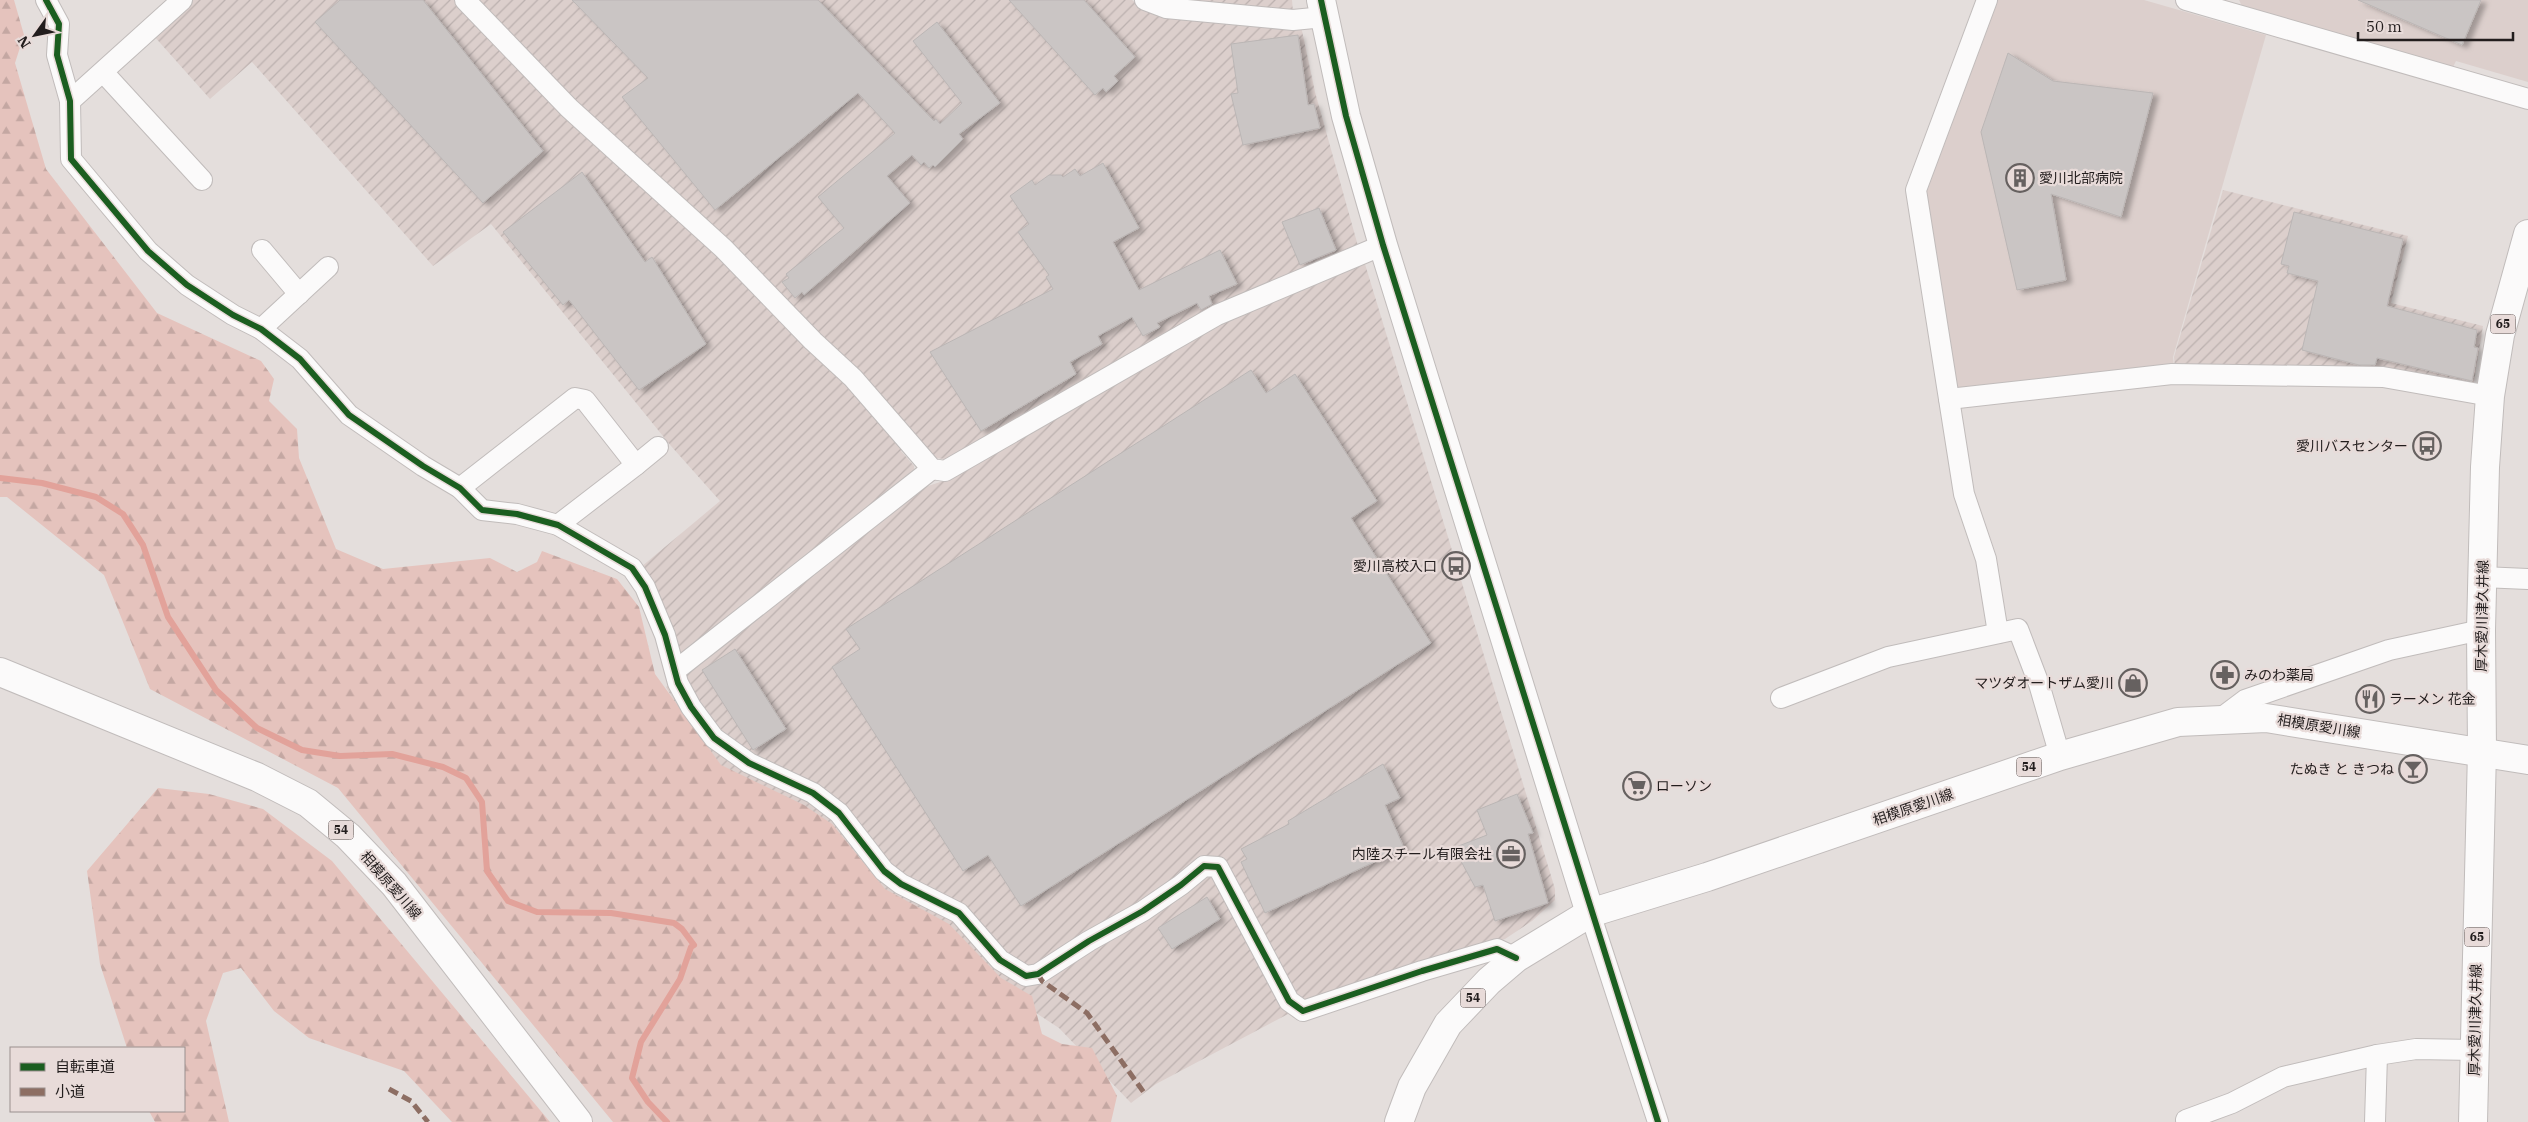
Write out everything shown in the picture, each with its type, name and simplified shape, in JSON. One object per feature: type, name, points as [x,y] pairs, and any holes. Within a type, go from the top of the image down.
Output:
[{"type":"main road","points":[[1322,9],[1346,116],[1384,245],[1590,913]]},
{"type":"main road","name":"厚木愛川津久井線","points":[[2473,1122],[2482,751],[2481,630],[2485,467],[2490,396],[2500,335],[2528,234]]},
{"type":"main road","name":"相模原愛川線","points":[[0,672],[257,777],[308,803],[348,836],[394,884],[578,1122]]},
{"type":"main road","name":"相模原愛川線","points":[[1399,1122],[1412,1087],[1448,1024],[1489,981],[1542,939],[1590,913],[1707,877],[2060,756],[2178,722],[2221,718],[2266,718],[2482,751],[2528,760]]},
{"type":"street","points":[[46,0],[59,24],[57,55],[70,101],[71,159],[148,251],[187,285],[233,315],[261,329],[300,359],[350,415],[423,466],[460,488],[482,510],[518,514],[558,524],[632,568],[645,587],[665,635],[678,683],[690,707],[714,738],[749,763],[813,793],[840,813],[884,871],[901,884],[959,913],[1000,960],[1026,976],[1038,974],[1181,886],[1204,866],[1218,867],[1289,1001],[1303,1011],[1422,971],[1498,950],[1516,958]]},
{"type":"street","points":[[70,101],[182,0]]},
{"type":"street","points":[[465,0],[568,108],[724,249],[813,341],[853,378],[932,469],[945,471],[1216,315],[1384,245]]},
{"type":"street","points":[[1144,0],[1166,8],[1293,20],[1322,9]]},
{"type":"street","points":[[1987,0],[1916,190],[1964,494],[1986,559],[1998,633]]},
{"type":"street","points":[[2186,0],[2235,7],[2528,99]]},
{"type":"street","points":[[103,72],[199,168]]},
{"type":"street","points":[[262,250],[299,294]]},
{"type":"street","points":[[261,329],[328,267]]},
{"type":"street","points":[[1949,399],[2172,374],[2383,377],[2490,396]]},
{"type":"street","points":[[460,488],[575,398],[585,400],[636,465]]},
{"type":"street","points":[[558,524],[658,447]]},
{"type":"street","points":[[676,670],[932,469]]},
{"type":"street","points":[[2482,577],[2528,579]]},
{"type":"street","points":[[1781,698],[1888,657],[2018,629],[2039,684],[2060,756]]},
{"type":"street","points":[[2221,718],[2246,700],[2389,650],[2481,630]]},
{"type":"street","points":[[1590,913],[1658,1122]]},
{"type":"street","points":[[2186,1120],[2232,1103],[2283,1077],[2377,1055],[2416,1049],[2474,1050]]},
{"type":"street","points":[[2375,1122],[2377,1055]]},
{"type":"shaded area","points":[[190,0],[454,0],[847,381],[902,445],[901,451],[914,466],[914,477],[683,657],[675,650],[641,567],[720,501],[671,446],[491,224],[433,266],[252,62],[210,99],[153,35]]},
{"type":"shaded area","points":[[475,0],[1132,0],[1141,7],[1301,26],[1315,92],[1358,246],[946,459],[934,458],[575,104]]},
{"type":"shaded area","points":[[1169,0],[1292,0],[1293,12]]},
{"type":"shaded area","points":[[1994,0],[2144,0],[2266,35],[2173,357],[2174,368],[1960,389],[1951,382],[1920,191]]},
{"type":"shaded area","points":[[2239,0],[2528,0],[2528,82],[2456,61],[2453,67],[2245,12]]},
{"type":"shaded area","points":[[2223,190],[2408,236],[2391,303],[2483,326],[2474,382],[2472,384],[2175,368],[2174,357]]},
{"type":"shaded area","points":[[1365,264],[1555,889],[1555,900],[1532,921],[1505,939],[1418,965],[1307,1004],[1156,1084],[1131,1103],[1059,1028],[990,983],[715,772],[666,687],[913,491],[943,481],[1205,330]]},
{"type":"green space","points":[[0,0],[14,0],[24,35],[15,63],[46,169],[157,313],[261,361],[274,379],[269,401],[297,429],[299,458],[336,549],[383,569],[490,558],[517,572],[537,562],[542,551],[617,579],[639,607],[655,674],[721,765],[804,805],[832,824],[885,889],[949,924],[1001,978],[1032,996],[1042,1034],[1062,1044],[1092,1048],[1117,1096],[1111,1122],[613,1122],[338,788],[150,689],[104,575],[7,497],[0,497]]},
{"type":"green space","points":[[158,788],[209,794],[263,809],[332,861],[550,1122],[452,1122],[404,1071],[309,1038],[274,1011],[241,968],[223,973],[206,1021],[229,1122],[155,1122],[150,1112],[185,1112],[185,1047],[127,1047],[100,964],[87,871]]},
{"type":"building","points":[[340,0],[423,0],[543,151],[483,203],[315,22]]},
{"type":"building","points":[[572,0],[818,0],[934,121],[936,119],[940,124],[962,103],[913,41],[937,22],[1000,103],[959,134],[963,139],[935,167],[933,165],[929,168],[924,162],[921,165],[912,155],[887,176],[910,203],[804,295],[802,292],[795,298],[782,282],[789,278],[786,274],[844,228],[818,197],[895,133],[858,93],[715,210],[622,97],[648,78]]},
{"type":"building","points":[[1009,0],[1084,0],[1135,57],[1114,76],[1118,81],[1106,92],[1103,88],[1095,95]]},
{"type":"building","points":[[2358,0],[2481,0],[2462,45]]},
{"type":"building","points":[[1298,35],[1308,105],[1314,104],[1320,128],[1243,145],[1231,94],[1238,93],[1231,44]]},
{"type":"building","name":"愛川北部病院","points":[[2008,53],[2053,81],[2153,93],[2121,217],[2051,194],[2066,280],[2017,290],[1981,132]]},
{"type":"building","points":[[1103,163],[1139,228],[1113,242],[1139,290],[1220,250],[1237,284],[1209,296],[1212,304],[1201,310],[1197,303],[1157,323],[1160,327],[1143,336],[1132,317],[1098,336],[1102,344],[1070,362],[1076,374],[981,431],[930,352],[1053,289],[1046,277],[1049,275],[1018,232],[1029,224],[1010,196],[1032,180],[1035,185],[1049,175],[1061,175],[1063,177],[1075,169],[1080,176]]},
{"type":"building","points":[[582,172],[645,262],[652,257],[706,344],[639,390],[569,300],[563,305],[503,232]]},
{"type":"building","points":[[1319,208],[1336,250],[1300,265],[1282,222]]},
{"type":"building","points":[[2294,212],[2403,239],[2387,306],[2477,330],[2474,347],[2478,348],[2472,381],[2377,358],[2375,365],[2359,365],[2302,350],[2318,281],[2287,273],[2289,266],[2281,264]]},
{"type":"building","points":[[1251,370],[1266,393],[1295,374],[1377,501],[1351,518],[1431,643],[1021,906],[988,855],[963,871],[832,667],[860,649],[846,629]]},
{"type":"building","points":[[735,649],[786,729],[753,750],[702,670]]},
{"type":"building","points":[[1383,764],[1400,798],[1385,805],[1404,848],[1265,913],[1241,862],[1247,859],[1241,849],[1289,824],[1288,821]]},
{"type":"building","points":[[1517,794],[1533,833],[1528,834],[1548,903],[1495,921],[1483,885],[1475,887],[1456,847],[1487,835],[1477,810]]},
{"type":"building","points":[[1207,897],[1220,919],[1172,949],[1158,928]]},
{"type":"waterway","points":[[0,478],[42,483],[96,497],[123,514],[143,545],[168,617],[216,690],[257,728],[302,750],[340,756],[392,754],[443,767],[466,778],[482,802],[487,871],[508,901],[537,912],[611,913],[674,923],[682,929],[694,945],[691,947],[680,979],[641,1042],[632,1078],[648,1102],[667,1122]]},
{"type":"marked path","points":[[1038,974],[1042,981],[1087,1013],[1145,1094]]},
{"type":"marked path","points":[[389,1089],[411,1101],[428,1122]]},
{"type":"cycle path","points":[[46,0],[59,24],[57,55],[70,101],[71,159],[148,251],[187,285],[233,315],[261,329],[300,359],[349,415],[423,466],[460,488],[482,510],[517,514],[558,525],[632,568],[645,587],[665,635],[678,683],[691,707],[714,738],[749,763],[813,793],[839,813],[884,871],[901,884],[959,913],[1000,960],[1026,976],[1038,974],[1089,941],[1143,911],[1181,885],[1204,866],[1218,867],[1289,1001],[1303,1011],[1422,971],[1497,949],[1516,958]]},
{"type":"cycle path","points":[[1321,0],[1346,116],[1383,245],[1658,1122]]},
{"type":"place","name":"愛川北部病院","points":[[2020,178]]},
{"type":"place","name":"愛川バスセンター","points":[[2427,446]]},
{"type":"place","name":"愛川高校入口","points":[[1456,566]]},
{"type":"place","name":"みのわ薬局","points":[[2225,675]]},
{"type":"place","name":"マツダオートザム愛川","points":[[2133,683]]},
{"type":"place","name":"ラーメン 花金","points":[[2370,699]]},
{"type":"place","name":"たぬき と きつね","points":[[2413,769]]},
{"type":"place","name":"ローソン","points":[[1637,786]]},
{"type":"place","name":"内陸スチール有限会社","points":[[1511,854]]}]
